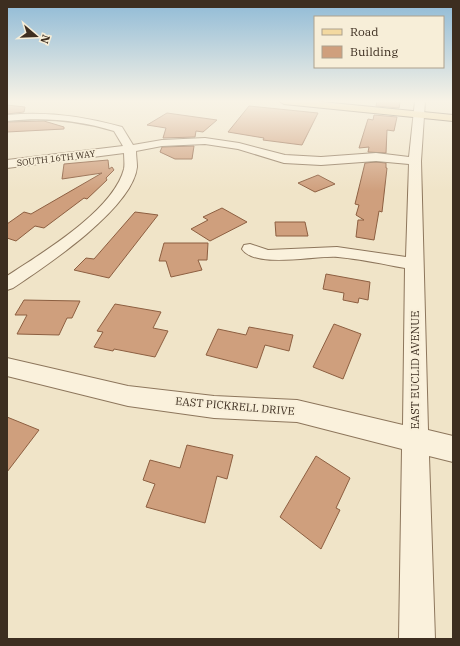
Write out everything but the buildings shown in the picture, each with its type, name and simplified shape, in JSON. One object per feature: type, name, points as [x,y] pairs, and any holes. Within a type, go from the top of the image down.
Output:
[{"type":"street","points":[[7,284],[66,244],[104,211],[122,188],[130,167],[132,154],[119,131]]},
{"type":"street","name":"EAST EUCLID AVENUE","points":[[418,131],[415,161],[414,264],[418,639]]},
{"type":"street","name":"SOUTH 16TH WAY","points":[[7,164],[130,149],[162,143],[205,141],[239,146],[284,159],[321,161],[376,157],[415,161]]},
{"type":"street","points":[[275,171],[284,159]]},
{"type":"street","points":[[250,249],[267,255],[337,252],[414,264]]},
{"type":"street","name":"EAST PICKRELL DRIVE","points":[[7,367],[128,396],[214,407],[297,411],[453,449]]}]
